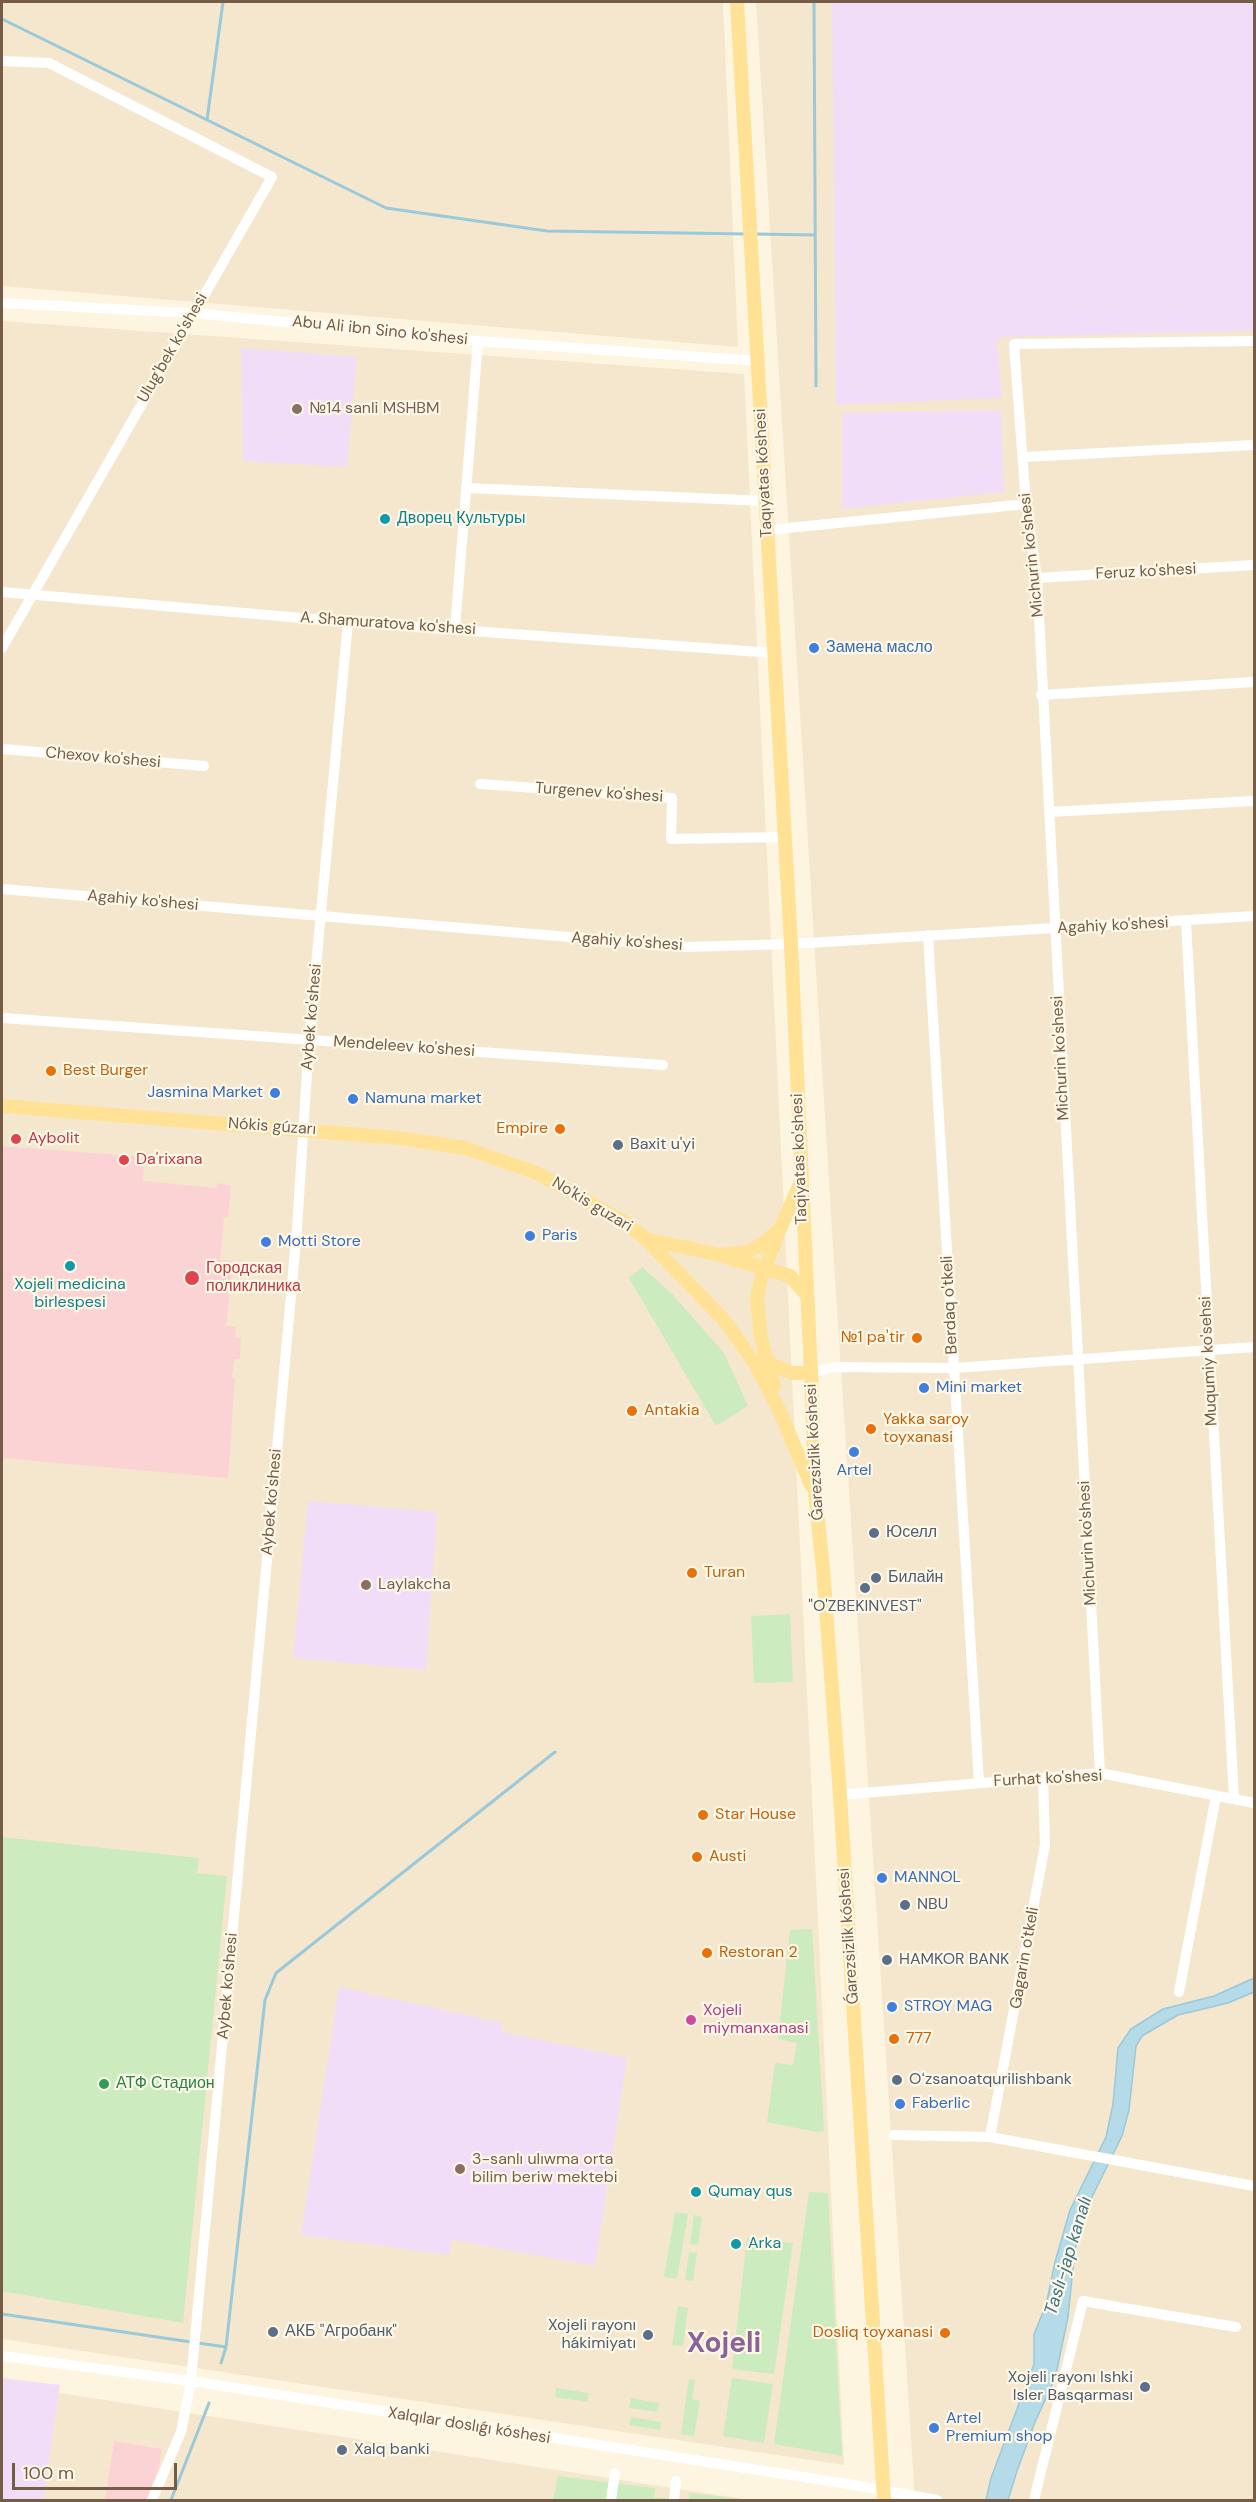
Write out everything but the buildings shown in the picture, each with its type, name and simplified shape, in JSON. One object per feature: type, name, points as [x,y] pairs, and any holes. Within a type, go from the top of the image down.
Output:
[{"type":"main road","name":"Taqıyatas kóshesi","points":[[737,2],[791,944]]},
{"type":"main road","name":"Taqiyatas ko'shesi","points":[[791,944],[811,1373]]},
{"type":"main road","name":"Nókis gúzarı","points":[[2,1106],[399,1138],[465,1148],[537,1173]]},
{"type":"main road","name":"No'kis guzari","points":[[537,1173],[626,1223],[646,1239],[717,1312],[733,1332]]},
{"type":"main road","points":[[780,1412],[762,1338],[758,1298],[780,1229],[801,1179]]},
{"type":"main road","points":[[720,1255],[748,1252],[761,1245],[780,1229]]},
{"type":"main road","points":[[646,1239],[720,1255],[790,1276],[806,1294]]},
{"type":"main road","points":[[733,1332],[767,1359],[792,1373],[811,1373]]},
{"type":"main road","points":[[733,1332],[756,1365],[780,1412],[815,1492]]},
{"type":"main road","name":"Ǵarezsizlik kóshesi","points":[[811,1373],[815,1492],[840,1795],[884,2496]]},
{"type":"street","name":"Ulug'bek ko'shesi","points":[[2,60],[49,63],[272,177],[2,648]]},
{"type":"street","name":"Abu Ali ibn Sino ko'shesi","points":[[2,303],[192,313],[478,341],[758,361]]},
{"type":"street","points":[[455,629],[478,341]]},
{"type":"street","name":"Michurin ko'shesi","points":[[1100,1773],[1041,695],[1037,578],[1026,504],[1014,344],[1254,341]]},
{"type":"street","points":[[1024,457],[1254,445]]},
{"type":"street","points":[[466,488],[766,501]]},
{"type":"street","points":[[768,530],[1026,504]]},
{"type":"street","name":"Feruz ko'shesi","points":[[1037,578],[1254,566]]},
{"type":"street","name":"A. Shamuratova ko'shesi","points":[[2,592],[774,653]]},
{"type":"street","name":"Aybek ko'shesi","points":[[152,2500],[181,2432],[191,2381],[271,1517],[304,1129],[309,1041],[348,621]]},
{"type":"street","points":[[1041,695],[1254,682]]},
{"type":"street","name":"Chexov ko'shesi","points":[[2,749],[204,766]]},
{"type":"street","name":"Turgenev ko'shesi","points":[[480,784],[672,798],[671,839],[785,837]]},
{"type":"street","points":[[1049,812],[1254,801]]},
{"type":"street","name":"Agahiy ko'shesi","points":[[2,889],[687,947],[791,944],[1186,922],[1254,916]]},
{"type":"street","name":"Muqumiy ko'sehsi","points":[[1186,922],[1234,1799]]},
{"type":"street","name":"Berdaq o'tkeli","points":[[928,935],[979,1783]]},
{"type":"street","name":"Mendeleev ko'shesi","points":[[2,1018],[663,1065]]},
{"type":"street","points":[[811,1373],[834,1367],[954,1368],[1209,1352],[1254,1347]]},
{"type":"street","name":"Furhat ko'shesi","points":[[840,1795],[1100,1773],[1254,1803]]},
{"type":"street","name":"Gagarin o'tkeli","points":[[990,2137],[1045,1845],[1043,1778]]},
{"type":"street","points":[[1179,1992],[1216,1796]]},
{"type":"street","points":[[894,2135],[990,2137],[1254,2186]]},
{"type":"street","points":[[1034,2500],[1083,2301],[1236,2327]]},
{"type":"street","name":"Xalqılar doslıǵı kóshesi","points":[[2,2356],[191,2381],[884,2496],[936,2500]]},
{"type":"street","points":[[611,2500],[615,2473]]},
{"type":"street","points":[[674,2500],[676,2481]]},
{"type":"shaded area","points":[[2,2],[723,2],[738,347],[2,286]]},
{"type":"shaded area","points":[[756,2],[1254,2],[1254,2500],[915,2500],[834,1263]]},
{"type":"shaded area","points":[[832,2],[1254,2],[1254,331],[1003,337],[997,342],[1002,398],[836,405]]},
{"type":"shaded area","points":[[2,321],[744,374],[844,2465],[2,2339]]},
{"type":"shaded area","name":"№14 sanli MSHBM","points":[[241,348],[357,357],[347,467],[243,461]]},
{"type":"shaded area","points":[[1001,410],[1004,492],[842,509],[842,413]]},
{"type":"shaded area","points":[[2,1146],[144,1157],[143,1181],[216,1188],[218,1183],[231,1186],[228,1218],[224,1218],[220,1260],[233,1261],[226,1326],[236,1327],[235,1337],[241,1338],[240,1359],[234,1359],[232,1377],[235,1378],[228,1478],[2,1458]]},
{"type":"shaded area","name":"Laylakcha","points":[[308,1501],[437,1512],[426,1670],[293,1658]]},
{"type":"shaded area","name":"3-sanlı ulıwma orta bilim beriw mektebi","points":[[339,1987],[502,2023],[502,2032],[627,2058],[595,2266],[452,2240],[449,2255],[301,2235]]},
{"type":"shaded area","points":[[2,2378],[60,2385],[43,2500],[2,2500]]},
{"type":"shaded area","points":[[2,2384],[750,2500],[2,2500]]},
{"type":"shaded area","points":[[114,2441],[162,2449],[159,2467],[146,2500],[105,2500]]},
{"type":"green space","points":[[642,1267],[673,1295],[724,1353],[748,1406],[716,1426],[629,1278]]},
{"type":"green space","points":[[790,1614],[793,1682],[754,1683],[751,1616]]},
{"type":"green space","name":"АТФ Стадион","points":[[2,1837],[199,1858],[197,1873],[227,1876],[183,2323],[2,2291]]},
{"type":"green space","points":[[812,1929],[824,2131],[816,2132],[767,2122],[775,2063],[793,2065],[797,2043],[778,2039],[790,1930]]},
{"type":"green space","points":[[809,2192],[828,2193],[842,2456],[774,2444]]},
{"type":"green space","points":[[675,2212],[688,2214],[677,2279],[664,2277]]},
{"type":"green space","points":[[694,2215],[702,2217],[698,2245],[690,2244]]},
{"type":"green space","points":[[747,2238],[793,2243],[774,2374],[732,2369]]},
{"type":"green space","points":[[689,2252],[697,2253],[693,2281],[685,2280]]},
{"type":"green space","points":[[678,2306],[688,2308],[683,2346],[672,2345]]},
{"type":"green space","points":[[732,2378],[773,2384],[764,2443],[723,2436]]},
{"type":"green space","points":[[689,2379],[695,2380],[692,2399],[700,2401],[694,2436],[681,2434]]},
{"type":"green space","points":[[556,2388],[589,2393],[587,2402],[555,2397]]},
{"type":"green space","points":[[631,2398],[659,2403],[658,2412],[629,2408]]},
{"type":"green space","points":[[631,2417],[661,2422],[660,2430],[629,2425]]},
{"type":"green space","points":[[558,2476],[655,2488],[654,2497],[686,2500],[553,2500]]},
{"type":"green space","points":[[690,2493],[750,2500],[689,2500]]},
{"type":"water","name":"Taslı-jap kanalı","points":[[1254,1978],[1254,1992],[1228,2003],[1178,2015],[1142,2036],[1136,2046],[1129,2110],[1122,2136],[1091,2199],[1075,2249],[1068,2317],[1055,2379],[1035,2422],[1008,2500],[986,2500],[991,2478],[1034,2364],[1034,2334],[1046,2305],[1055,2262],[1070,2210],[1106,2137],[1113,2104],[1118,2048],[1131,2029],[1163,2009],[1214,1996]]},
{"type":"waterway","points":[[207,120],[223,2]]},
{"type":"waterway","points":[[814,2],[816,386]]},
{"type":"waterway","points":[[2,19],[386,208],[547,231],[748,234]]},
{"type":"waterway","points":[[754,234],[815,235]]},
{"type":"waterway","points":[[221,2363],[226,2347],[265,2000],[276,1973],[555,1752]]},
{"type":"waterway","points":[[2,2314],[191,2342]]},
{"type":"waterway","points":[[198,2343],[226,2347]]},
{"type":"waterway","points":[[171,2500],[209,2403]]},
{"type":"place","name":"№14 sanli MSHBM","points":[[297,409]]},
{"type":"place","name":"Дворец Культуры","points":[[385,519]]},
{"type":"place","name":"Замена масло","points":[[814,648]]},
{"type":"place","name":"Best Burger","points":[[51,1071]]},
{"type":"place","name":"Jasmina Market","points":[[275,1093]]},
{"type":"place","name":"Namuna market","points":[[353,1099]]},
{"type":"place","name":"Empire","points":[[560,1129]]},
{"type":"place","name":"Aybolit","points":[[16,1139]]},
{"type":"place","name":"Baxit u'yi","points":[[618,1145]]},
{"type":"place","name":"Da'rixana","points":[[124,1160]]},
{"type":"place","name":"Paris","points":[[530,1236]]},
{"type":"place","name":"Motti Store","points":[[266,1242]]},
{"type":"place","name":"Xojeli medicina birlespesi","points":[[70,1266]]},
{"type":"place","name":"Городская поликлиника","points":[[192,1278]]},
{"type":"place","name":"№1 paʼtir","points":[[917,1338]]},
{"type":"place","name":"Mini market","points":[[924,1388]]},
{"type":"place","name":"Antakia","points":[[632,1411]]},
{"type":"place","name":"Yakka saroy toyxanasi","points":[[871,1429]]},
{"type":"place","name":"Artel","points":[[854,1452]]},
{"type":"place","name":"Юселл","points":[[874,1533]]},
{"type":"place","name":"Turan","points":[[692,1573]]},
{"type":"place","name":"Билайн","points":[[876,1578]]},
{"type":"place","name":"Laylakcha","points":[[366,1585]]},
{"type":"place","name":"\"O'ZBEKINVEST\"","points":[[865,1588]]},
{"type":"place","name":"Star House","points":[[703,1815]]},
{"type":"place","name":"Austi","points":[[697,1857]]},
{"type":"place","name":"MANNOL","points":[[882,1878]]},
{"type":"place","name":"NBU","points":[[905,1905]]},
{"type":"place","name":"Restoran 2","points":[[707,1953]]},
{"type":"place","name":"HAMKOR BANK","points":[[887,1960]]},
{"type":"place","name":"STROY MAG","points":[[892,2007]]},
{"type":"place","name":"Xojeli miymanxanasi","points":[[691,2020]]},
{"type":"place","name":"777","points":[[894,2039]]},
{"type":"place","name":"Oʻzsanoatqurilishbank","points":[[897,2080]]},
{"type":"place","name":"АТФ Стадион","points":[[104,2084]]},
{"type":"place","name":"Faberlic","points":[[900,2104]]},
{"type":"place","name":"3-sanlı ulıwma orta bilim beriw mektebi","points":[[460,2169]]},
{"type":"place","name":"Qumay qus","points":[[696,2192]]},
{"type":"place","name":"Arka","points":[[736,2244]]},
{"type":"place","name":"АКБ \"Агробанк\"","points":[[273,2332]]},
{"type":"place","name":"Dosliq toyxanasi","points":[[945,2333]]},
{"type":"place","name":"Xojeli rayonı hákimiyatı","points":[[648,2335]]},
{"type":"place","name":"Xojeli rayonı Ishki Isler Basqarması","points":[[1145,2387]]},
{"type":"place","name":"Artel Premium shop","points":[[934,2428]]},
{"type":"place","name":"Xalq banki","points":[[342,2450]]},
{"type":"district","name":"Xojeli","points":[[724,2345]]}]
